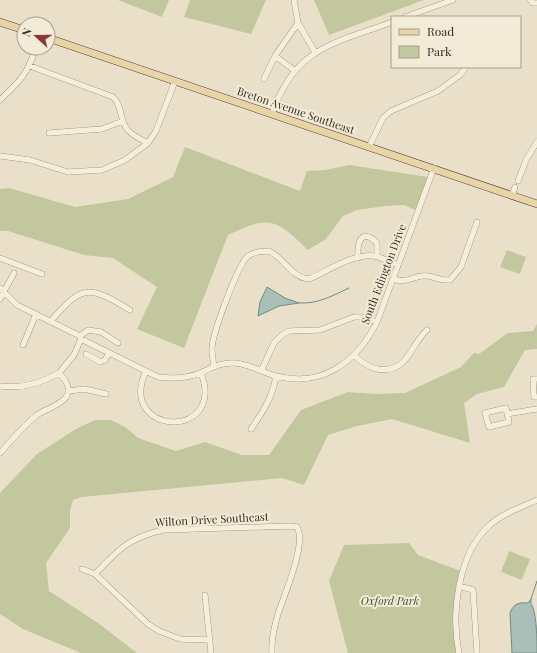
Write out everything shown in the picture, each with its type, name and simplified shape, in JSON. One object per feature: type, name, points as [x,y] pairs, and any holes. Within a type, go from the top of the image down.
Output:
[{"type":"main road","points":[[0,22],[16,27]]},
{"type":"main road","name":"Breton Avenue Southeast","points":[[56,41],[537,204]]},
{"type":"street","points":[[294,0],[298,23],[315,52]]},
{"type":"street","points":[[408,16],[453,0]]},
{"type":"street","points":[[530,0],[533,3],[537,3]]},
{"type":"street","points":[[272,114],[283,87],[294,70],[315,52],[391,22]]},
{"type":"street","points":[[264,79],[275,56],[298,23]]},
{"type":"street","points":[[0,100],[17,85],[30,66],[33,56]]},
{"type":"street","points":[[275,56],[294,70]]},
{"type":"street","points":[[30,66],[112,97],[119,105],[123,121],[129,132],[148,143]]},
{"type":"street","points":[[369,146],[383,118],[391,111],[438,91],[460,75],[465,68]]},
{"type":"street","points":[[0,156],[30,160],[57,170],[76,173],[102,170],[125,160],[148,143],[156,131],[175,81]]},
{"type":"street","points":[[49,133],[102,129],[123,121]]},
{"type":"street","points":[[512,196],[526,160],[537,142]]},
{"type":"street","name":"South Edington Drive","points":[[2,290],[18,305],[51,321],[109,353],[146,371],[169,379],[184,378],[201,373],[213,366],[235,363],[251,366],[276,376],[290,378],[309,377],[328,373],[342,366],[354,356],[369,337],[377,322],[434,168]]},
{"type":"street","points":[[393,279],[403,282],[427,276],[436,280],[450,280],[461,267],[477,222]]},
{"type":"street","points":[[358,258],[358,246],[361,239],[365,236],[369,236],[377,243],[377,257]]},
{"type":"street","points":[[213,366],[211,350],[220,318],[238,269],[247,257],[254,253],[269,251],[298,276],[309,279],[358,258],[377,257],[398,265]]},
{"type":"street","points":[[0,258],[42,274]]},
{"type":"street","points":[[0,299],[2,290],[14,272]]},
{"type":"street","points":[[51,321],[74,296],[88,291],[106,296],[130,310]]},
{"type":"street","points":[[23,345],[36,314]]},
{"type":"street","points":[[261,371],[274,343],[282,334],[289,331],[320,330],[354,317],[361,317],[377,322]]},
{"type":"street","points":[[0,386],[17,387],[33,385],[59,373],[74,355],[80,338],[88,330],[95,330],[118,343]]},
{"type":"street","points":[[354,356],[363,364],[372,369],[393,368],[405,360],[421,336],[427,330]]},
{"type":"street","points":[[86,354],[100,362],[104,360],[109,353]]},
{"type":"street","points":[[146,371],[140,387],[141,399],[144,407],[152,416],[165,422],[176,423],[188,420],[199,412],[202,406],[206,391],[201,373]]},
{"type":"street","points":[[0,453],[22,428],[38,414],[65,398],[68,391],[67,384],[59,373]]},
{"type":"street","points":[[251,429],[269,400],[274,388],[276,376]]},
{"type":"street","points":[[537,379],[533,379],[534,397],[537,397]]},
{"type":"street","points":[[68,391],[85,389],[106,394]]},
{"type":"street","points":[[506,408],[507,414],[509,422],[489,427],[485,413],[506,408]]},
{"type":"street","points":[[507,414],[537,409]]},
{"type":"street","points":[[459,653],[456,620],[459,586],[466,562],[480,535],[491,523],[537,500]]},
{"type":"street","name":"Wilton Drive Southeast","points":[[95,574],[120,548],[145,534],[163,530],[290,526],[297,528],[299,535],[297,556],[278,613],[271,642],[272,653]]},
{"type":"street","points":[[82,569],[95,574],[148,624],[159,631],[180,638],[209,640]]},
{"type":"street","points":[[459,586],[473,590],[478,653]]},
{"type":"street","points":[[204,595],[211,653]]},
{"type":"green space","points":[[118,0],[169,0],[162,17]]},
{"type":"green space","points":[[190,0],[266,0],[251,34],[184,17]]},
{"type":"green space","points":[[314,0],[424,0],[329,35]]},
{"type":"green space","points":[[185,147],[300,191],[307,171],[325,170],[349,165],[428,177],[415,210],[404,205],[357,210],[343,216],[326,239],[308,250],[287,231],[271,223],[254,224],[228,235],[184,348],[137,329],[157,287],[113,258],[84,255],[8,231],[0,231],[0,189],[9,188],[75,207],[128,199],[173,177]]},
{"type":"green space","points":[[507,250],[526,257],[520,274],[500,267]]},
{"type":"green space","points":[[537,324],[537,349],[525,350],[504,387],[477,394],[464,403],[470,443],[392,419],[357,426],[328,435],[304,485],[282,478],[82,497],[73,500],[70,510],[70,528],[46,563],[49,591],[98,623],[137,653],[81,653],[23,629],[0,614],[0,493],[37,454],[76,429],[95,420],[111,420],[125,427],[138,438],[176,451],[205,442],[242,455],[269,455],[301,410],[348,392],[375,394],[405,393],[461,367],[474,353],[479,354],[508,333],[533,331]]},
{"type":"green space","name":"Oxford Park","points":[[409,543],[418,555],[463,572],[456,620],[459,653],[348,653],[329,581],[344,545]]},
{"type":"green space","points":[[509,551],[530,559],[522,580],[501,572]]},
{"type":"water","points":[[267,287],[285,298],[299,303],[279,306],[258,316],[260,302]]},
{"type":"water","points":[[531,599],[536,620],[537,653],[512,653],[511,610],[519,603],[528,603]]},
{"type":"waterway","points":[[299,303],[319,301],[349,288]]},
{"type":"waterway","points":[[531,599],[537,581]]}]
